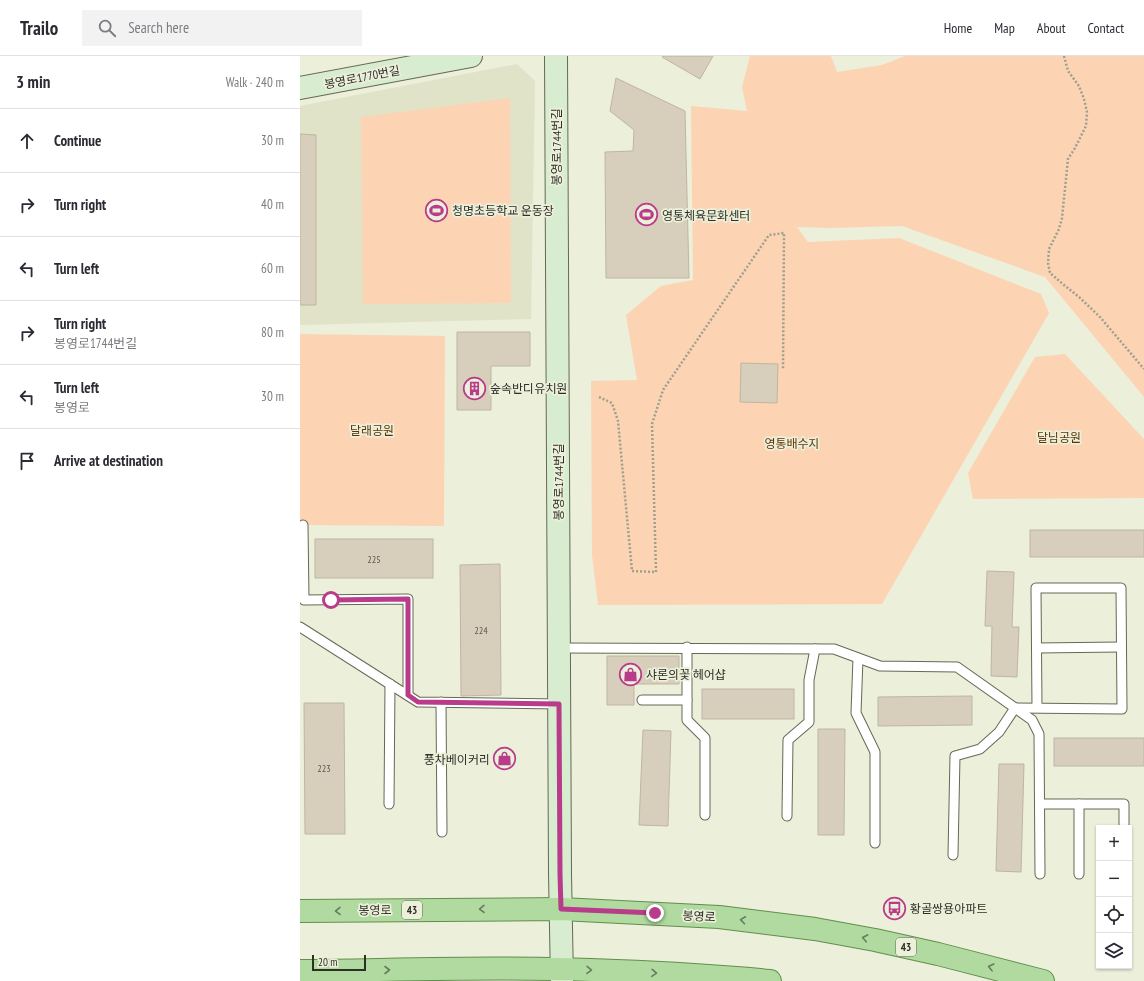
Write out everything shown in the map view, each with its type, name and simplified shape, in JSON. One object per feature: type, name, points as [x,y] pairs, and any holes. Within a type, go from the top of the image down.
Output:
[{"type":"main road","name":"봉영로","points":[[300,911],[505,908],[561,909],[719,917],[815,929],[938,954],[1043,981]]},
{"type":"main road","points":[[300,971],[562,975],[615,970],[770,981]]},
{"type":"street","name":"봉영로1770번길","points":[[300,88],[471,56]]},
{"type":"street","name":"봉영로1744번길","points":[[556,56],[560,874],[562,975]]},
{"type":"lane","points":[[303,525],[304,600],[408,599],[408,695]]},
{"type":"lane","points":[[1015,708],[1122,709],[1121,588],[1036,588],[1037,708]]},
{"type":"lane","points":[[300,627],[418,702],[559,704]]},
{"type":"lane","points":[[559,648],[687,647],[834,649],[880,666],[957,667],[1032,720],[1039,734],[1040,874]]},
{"type":"lane","points":[[687,647],[687,720],[706,738],[705,815]]},
{"type":"lane","points":[[1037,648],[1121,647]]},
{"type":"lane","points":[[787,816],[788,740],[810,722],[809,680],[815,649]]},
{"type":"lane","points":[[858,658],[856,714],[875,752],[874,843]]},
{"type":"lane","points":[[389,804],[390,684]]},
{"type":"lane","points":[[642,700],[687,700]]},
{"type":"lane","points":[[441,702],[442,832]]},
{"type":"lane","points":[[953,855],[955,756],[980,749],[999,732],[1015,708]]},
{"type":"lane","points":[[1040,804],[1124,804],[1124,825]]},
{"type":"lane","points":[[1079,804],[1079,874]]},
{"type":"path","points":[[1064,56],[1068,71],[1079,86],[1084,98],[1087,112],[1086,126],[1068,159],[1062,218],[1059,229],[1049,249],[1048,263],[1050,273],[1079,297],[1100,318],[1144,370]]},
{"type":"path","points":[[599,397],[612,403],[618,421],[632,571],[656,572],[652,424],[663,390],[769,235],[784,233],[783,370]]},
{"type":"shaded area","points":[[517,64],[535,81],[531,319],[300,325],[300,106]]},
{"type":"green space","name":"영통배수지","points":[[750,56],[831,56],[837,72],[882,65],[905,56],[1144,56],[1144,397],[1045,277],[902,226],[828,228],[797,227],[808,242],[899,238],[1041,294],[1049,313],[882,604],[598,605],[592,555],[591,381],[637,380],[626,315],[661,286],[693,280],[691,106],[747,111],[742,87]]},
{"type":"green space","name":"청명초등학교 운동장","points":[[510,98],[511,303],[363,304],[361,117]]},
{"type":"green space","name":"달래공원","points":[[300,334],[445,336],[444,526],[300,525]]},
{"type":"green space","name":"달님공원","points":[[1065,354],[1144,439],[1144,498],[973,499],[968,473],[1035,357]]},
{"type":"building","points":[[713,56],[700,79],[662,57]]},
{"type":"building","name":"영통체육문화센터","points":[[616,78],[685,111],[689,278],[606,278],[605,152],[633,151],[634,130],[610,111]]},
{"type":"building","points":[[300,134],[316,135],[316,305],[300,305]]},
{"type":"building","name":"숲속반디유치원","points":[[457,332],[530,332],[530,366],[491,366],[491,410],[457,410]]},
{"type":"building","points":[[741,363],[778,364],[777,403],[740,402]]},
{"type":"building","points":[[1030,530],[1144,530],[1144,557],[1030,557]]},
{"type":"building","points":[[315,539],[433,539],[433,578],[315,578]]},
{"type":"building","points":[[500,564],[501,695],[461,696],[460,565]]},
{"type":"building","points":[[987,571],[1014,572],[1012,627],[1019,627],[1017,677],[991,676],[992,626],[985,626]]},
{"type":"building","points":[[607,656],[679,656],[679,684],[634,684],[634,705],[607,705]]},
{"type":"building","points":[[702,689],[794,689],[794,719],[702,719]]},
{"type":"building","points":[[972,696],[972,725],[878,726],[878,697]]},
{"type":"building","points":[[304,703],[344,703],[345,834],[305,834]]},
{"type":"building","points":[[818,729],[845,729],[844,835],[818,835]]},
{"type":"building","points":[[643,730],[671,731],[668,826],[639,825]]},
{"type":"building","points":[[1054,738],[1144,738],[1144,766],[1054,766]]},
{"type":"building","points":[[999,764],[1024,764],[1021,872],[996,871]]},
{"type":"place","name":"청명초등학교 운동장","points":[[436,210]]},
{"type":"place","name":"영통체육문화센터","points":[[647,215]]},
{"type":"place","name":"숲속반디유치원","points":[[474,388]]},
{"type":"place","name":"샤론의꽃 헤어샵","points":[[631,674]]},
{"type":"place","name":"풍차베이커리","points":[[505,759]]},
{"type":"place","name":"황골쌍용아파트","points":[[895,908]]},
{"type":"route","points":[[331,600],[408,599],[408,695],[418,702],[559,704],[561,909],[655,913]]}]
